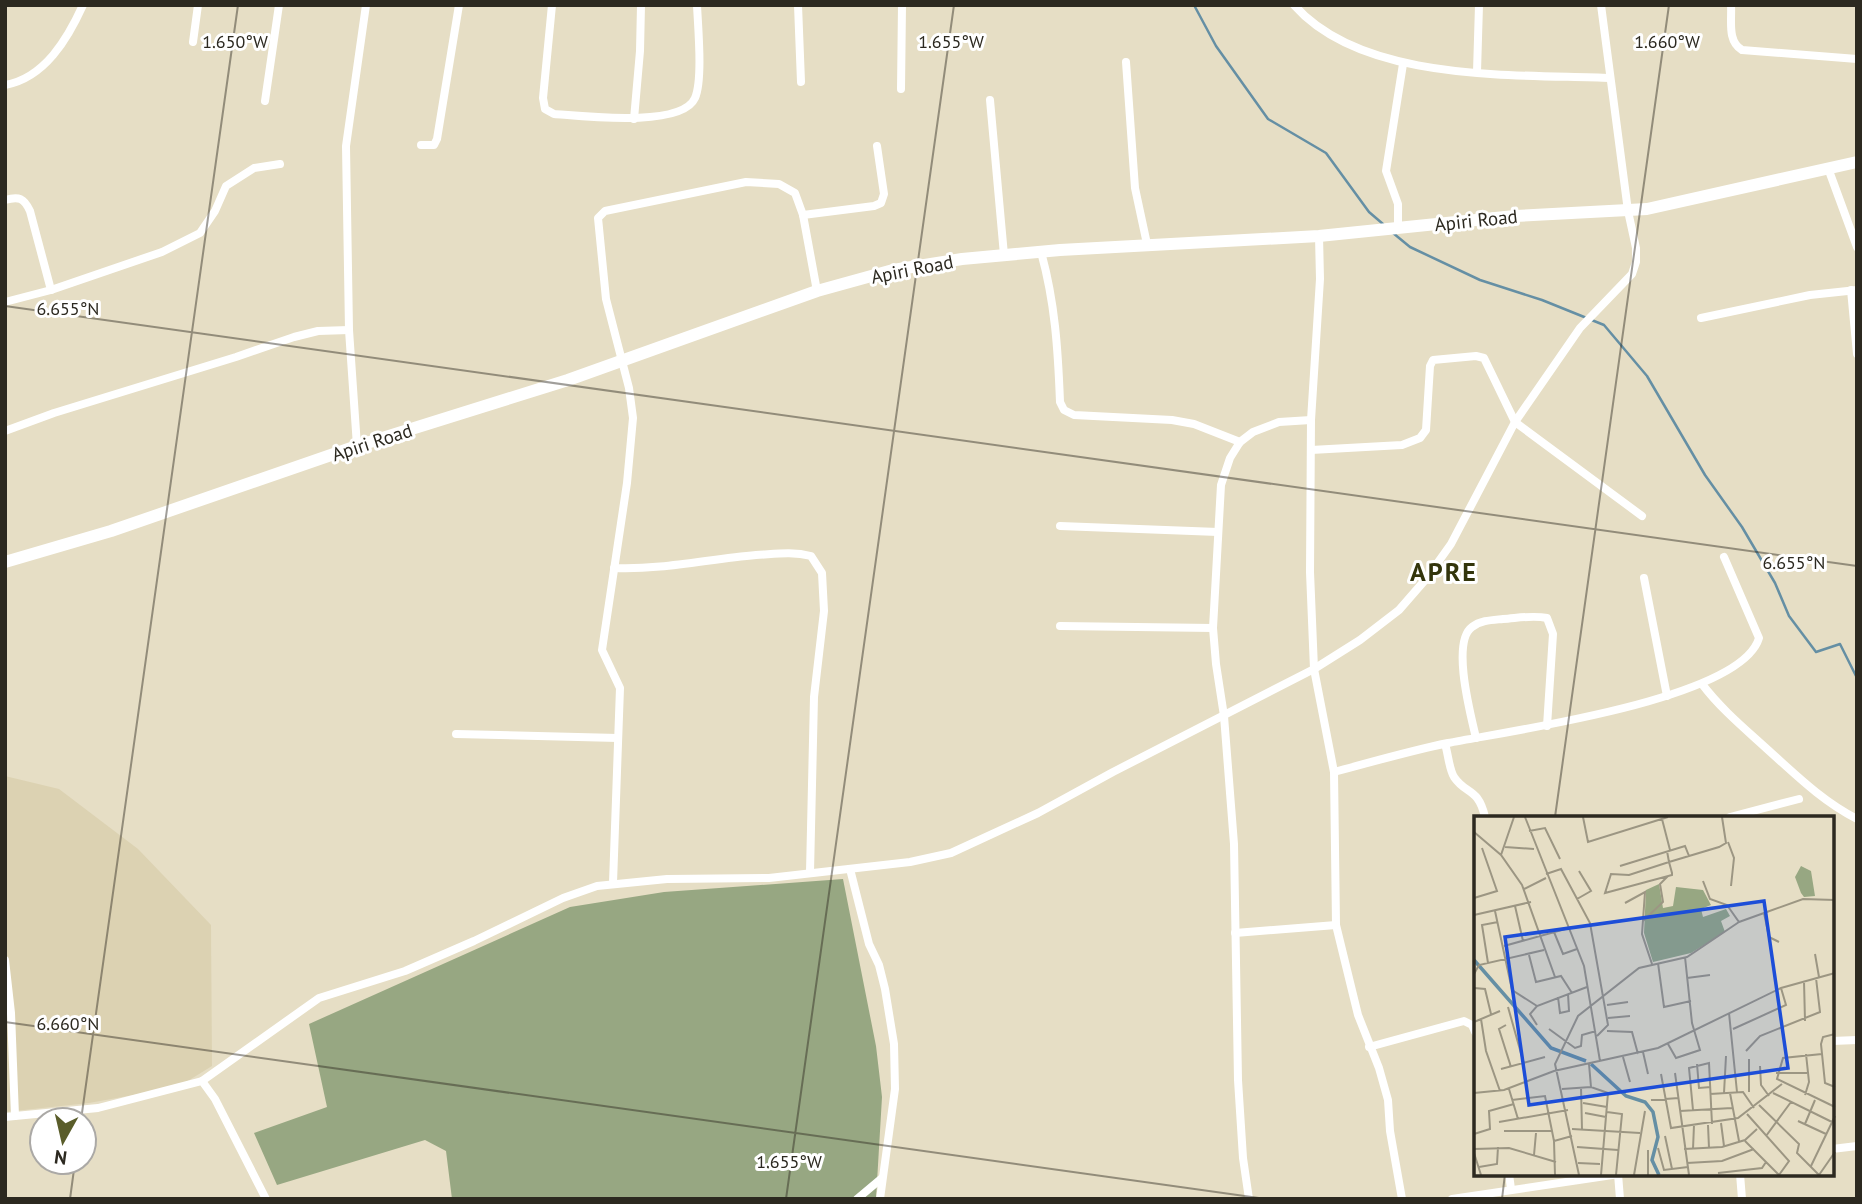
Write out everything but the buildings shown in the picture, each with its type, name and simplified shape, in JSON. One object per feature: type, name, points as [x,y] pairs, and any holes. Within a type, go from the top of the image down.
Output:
[{"type":"street","points":[[5,85],[26,79],[38,70],[68,37],[83,5]]},
{"type":"street","points":[[193,41],[198,5]]},
{"type":"street","points":[[265,101],[279,5]]},
{"type":"street","points":[[357,446],[349,330],[346,146],[366,5]]},
{"type":"street","points":[[421,145],[434,145],[437,139],[459,5]]},
{"type":"street","points":[[552,5],[543,98],[545,108],[554,114],[634,119],[684,111],[695,100],[698,84],[697,5]]},
{"type":"street","points":[[634,119],[641,5]]},
{"type":"street","points":[[798,5],[801,82]]},
{"type":"street","points":[[901,89],[902,5]]},
{"type":"street","points":[[1294,5],[1306,18],[1327,33],[1357,48],[1403,64],[1477,72],[1610,78]]},
{"type":"street","points":[[1477,72],[1479,5]]},
{"type":"street","points":[[5,960],[11,1013],[10,1117],[98,1108],[202,1081],[319,998],[405,971],[563,898],[597,886],[667,879],[769,878],[910,863],[963,848],[1038,813],[1314,669],[1360,640],[1399,610],[1426,579],[1451,544],[1515,422],[1580,328],[1632,274],[1636,262],[1636,248],[1628,211],[1601,5]]},
{"type":"street","points":[[1731,5],[1732,38],[1734,46],[1742,50],[1857,59]]},
{"type":"street","points":[[1126,62],[1135,188],[1147,244]]},
{"type":"street","points":[[1398,228],[1398,204],[1386,171],[1403,64]]},
{"type":"street","points":[[990,100],[1004,255]]},
{"type":"street","points":[[803,215],[874,206],[881,202],[884,194],[877,145]]},
{"type":"street","name":"Apiri Road","points":[[5,562],[111,531],[357,446],[568,380],[817,291],[893,270],[1041,252],[1319,236],[1515,216],[1647,209],[1857,162]]},
{"type":"street","points":[[5,302],[51,290],[162,252],[200,233],[215,211],[226,186],[254,168],[280,164]]},
{"type":"street","points":[[1828,168],[1857,247]]},
{"type":"street","points":[[613,883],[620,688],[602,650],[627,482],[633,418],[629,388],[606,299],[598,218],[605,211],[746,182],[779,184],[791,189],[803,215],[817,291]]},
{"type":"street","points":[[5,200],[16,197],[25,201],[51,290]]},
{"type":"street","points":[[1319,236],[1320,279],[1311,420],[1310,572],[1314,669],[1334,772],[1336,925],[1347,976],[1388,1100],[1390,1130],[1402,1199]]},
{"type":"street","points":[[1041,252],[1051,287],[1058,339],[1060,402],[1064,410],[1074,415],[1172,419],[1195,424],[1240,442]]},
{"type":"street","points":[[1701,318],[1810,295],[1854,290],[1857,354]]},
{"type":"street","points":[[5,431],[294,337],[318,331],[349,330]]},
{"type":"street","points":[[1311,450],[1402,445],[1420,438],[1426,430],[1430,366],[1433,360],[1476,356],[1484,358],[1515,422],[1642,516]]},
{"type":"street","points":[[1249,1199],[1242,1158],[1238,1080],[1234,844],[1224,716],[1213,628],[1221,485],[1230,458],[1240,442],[1253,432],[1279,422],[1311,420]]},
{"type":"street","points":[[1060,526],[1218,532]]},
{"type":"street","points":[[614,568],[638,569],[797,552],[811,555],[822,573],[824,611],[814,697],[810,872]]},
{"type":"street","points":[[1334,772],[1445,744],[1548,726],[1667,696],[1702,684],[1748,655],[1759,638],[1724,557]]},
{"type":"street","points":[[1644,578],[1667,696]]},
{"type":"street","points":[[1476,738],[1464,684],[1463,659],[1466,633],[1472,626],[1488,620],[1538,616],[1547,618],[1551,625],[1552,667],[1548,726]]},
{"type":"street","points":[[1060,626],[1213,628]]},
{"type":"street","points":[[1702,684],[1735,721],[1807,786],[1857,819]]},
{"type":"street","points":[[456,734],[618,738]]},
{"type":"street","points":[[1445,744],[1454,777],[1475,794],[1485,816]]},
{"type":"street","points":[[1734,816],[1799,799]]},
{"type":"street","points":[[850,869],[869,944],[882,977],[894,1044],[895,1089],[880,1199]]},
{"type":"street","points":[[1235,933],[1336,925]]},
{"type":"street","points":[[1369,1047],[1464,1021],[1472,1025],[1474,1030]]},
{"type":"street","points":[[1834,1041],[1857,1040]]},
{"type":"street","points":[[202,1081],[215,1099],[265,1199]]},
{"type":"street","points":[[1834,1149],[1857,1146]]},
{"type":"street","points":[[1508,1176],[1511,1189]]},
{"type":"street","points":[[1452,1199],[1604,1176]]},
{"type":"street","points":[[1618,1176],[1620,1199]]},
{"type":"street","points":[[1740,1176],[1742,1199]]},
{"type":"street","points":[[857,1199],[882,1178]]},
{"type":"shaded area","points":[[5,776],[59,789],[138,849],[211,925],[212,1066],[178,1087],[89,1103],[28,1106],[28,1110],[5,1112]]},
{"type":"green space","points":[[843,879],[876,1046],[882,1097],[876,1199],[452,1199],[446,1151],[425,1140],[277,1185],[254,1133],[327,1107],[309,1024],[570,907],[664,892]]},
{"type":"waterway","points":[[1194,5],[1216,46],[1268,119],[1326,153],[1369,212],[1383,224]]},
{"type":"waterway","points":[[1393,233],[1410,247],[1480,280],[1542,300],[1604,325],[1647,376],[1705,475],[1742,527],[1775,583],[1789,616],[1816,652],[1840,644],[1857,678]]},
{"type":"district","name":"APRE","points":[[1444,572]]}]
